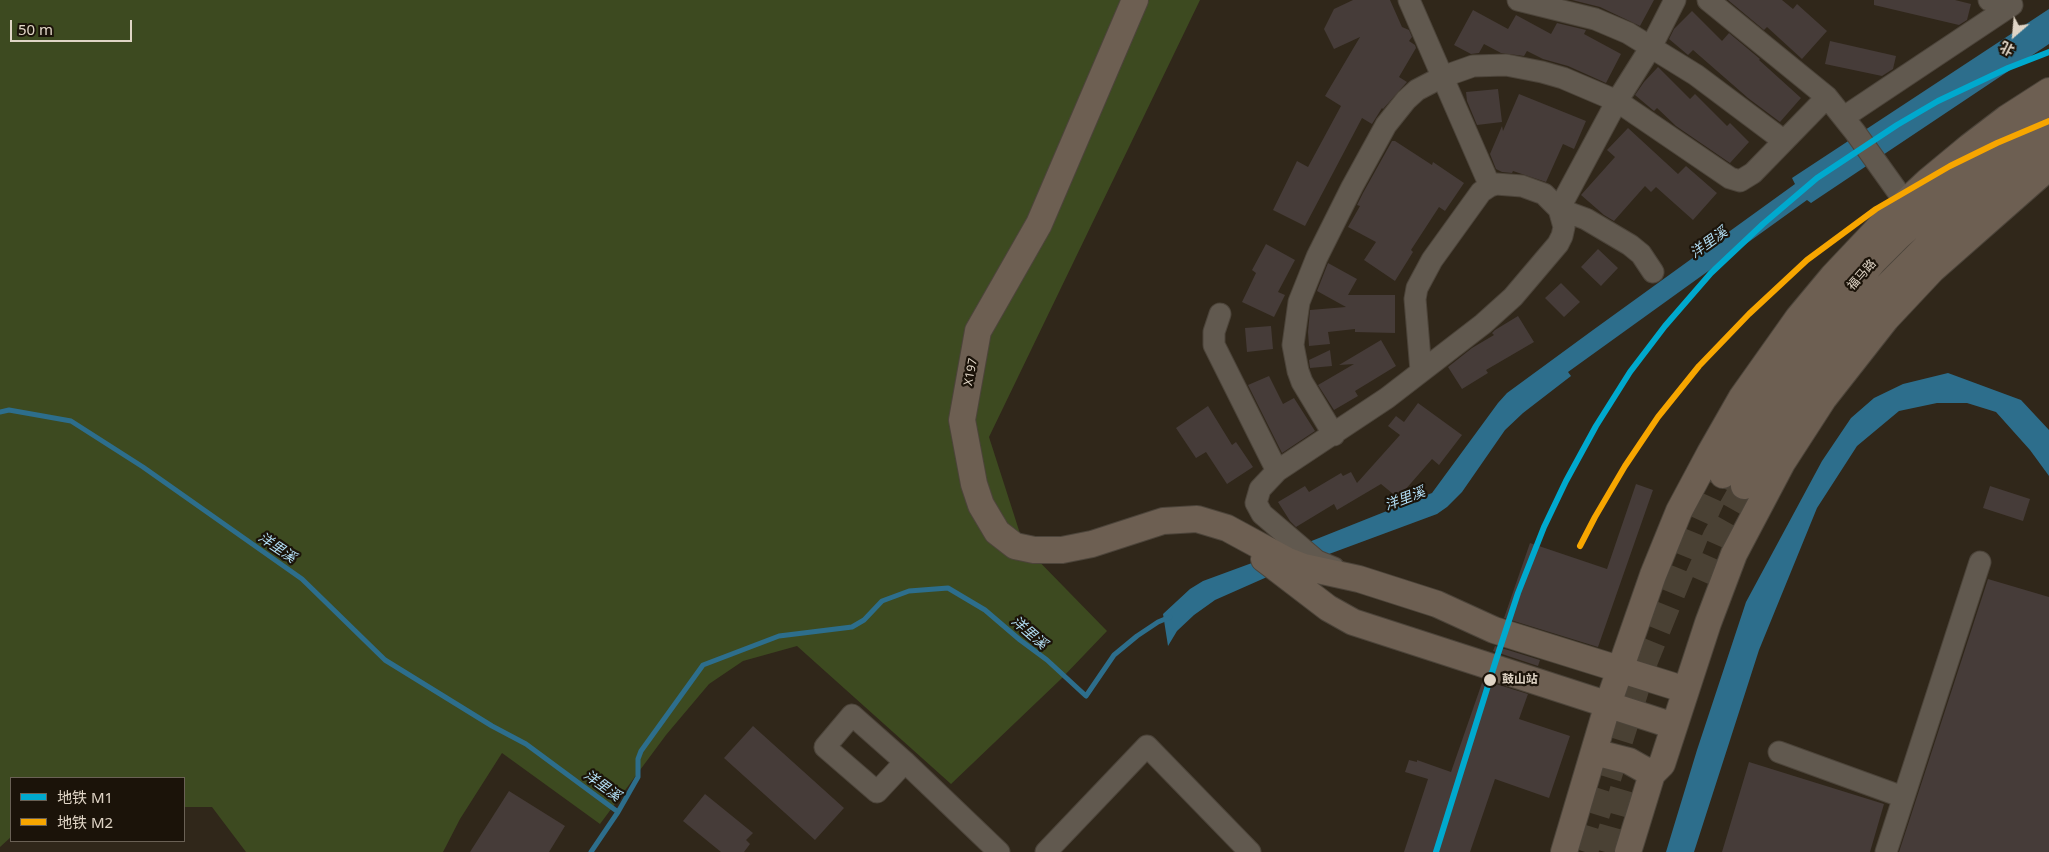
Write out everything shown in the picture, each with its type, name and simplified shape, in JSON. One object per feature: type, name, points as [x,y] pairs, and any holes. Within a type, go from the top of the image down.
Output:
[{"type":"main road","name":"X197","points":[[1136,0],[1039,224],[978,331],[962,420],[974,484],[982,505],[997,532],[1015,546],[1049,550],[1076,548],[1175,519],[1197,518],[1227,528],[1256,548],[1301,568]]},
{"type":"main road","points":[[1564,852],[1608,704],[1653,576],[1679,511],[1722,430],[1762,367],[1798,318],[1833,276],[1905,202],[1984,135],[2049,91]]},
{"type":"main road","name":"福马路","points":[[2049,118],[2012,142],[1962,180],[1898,236],[1874,261],[1801,349],[1762,409],[1734,480],[1782,421],[1824,360],[1869,304],[1944,229],[1997,183],[2049,144]]},
{"type":"main road","points":[[1628,852],[1652,774],[1662,764],[1708,623],[1734,554],[1782,463],[1824,398],[1886,319],[1932,270],[2049,167]]},
{"type":"main road","points":[[1301,568],[1359,579],[1437,604],[1494,630],[1686,690]]},
{"type":"main road","points":[[1301,568],[1328,608],[1352,622],[1674,726]]},
{"type":"main road","points":[[1594,752],[1629,761],[1652,774]]},
{"type":"street","points":[[1518,0],[1607,23],[1628,32],[1696,75],[1784,141]]},
{"type":"street","points":[[1301,568],[1288,537],[1262,514],[1256,502],[1260,489],[1277,471],[1334,435],[1387,398],[1483,324],[1513,297],[1558,244],[1564,227],[1559,209],[1617,101],[1651,46],[1675,0]]},
{"type":"street","points":[[1708,0],[1827,96],[1905,202]]},
{"type":"street","points":[[1849,125],[2012,5],[1989,0]]},
{"type":"street","points":[[1414,1],[1442,77],[1490,186]]},
{"type":"street","points":[[1334,435],[1302,382],[1298,371],[1293,345],[1299,302],[1317,257],[1386,125],[1406,100],[1417,90],[1442,77],[1473,66],[1506,65],[1563,78],[1617,101],[1735,181],[1746,179],[1753,173],[1827,96]]},
{"type":"street","points":[[1421,372],[1415,299],[1417,288],[1432,260],[1482,192],[1490,186],[1509,184],[1536,190],[1544,194],[1559,209],[1593,223],[1630,245],[1641,254],[1652,272]]},
{"type":"street","points":[[1220,314],[1214,332],[1214,345],[1277,471]]},
{"type":"street","points":[[1886,852],[1980,562]]},
{"type":"street","points":[[1046,852],[1147,746],[1250,852]]},
{"type":"street","points":[[1779,752],[1903,797]]},
{"type":"street","points":[[906,762],[999,852]]},
{"type":"green space","points":[[0,0],[1200,0],[989,437],[1024,546],[1107,631],[1061,679],[951,784],[797,646],[743,661],[709,684],[666,735],[600,824],[502,753],[460,819],[443,852],[246,852],[212,807],[185,807],[185,777],[10,777],[10,838],[0,847]]},
{"type":"water","points":[[2049,9],[2049,44],[1811,203],[1807,200],[1568,372],[1571,376],[1523,413],[1505,430],[1462,492],[1447,507],[1437,514],[1267,577],[1215,600],[1194,615],[1177,631],[1168,646],[1163,614],[1190,589],[1203,581],[1309,542],[1432,493],[1507,393],[1795,184],[1792,178]]},
{"type":"water","points":[[1948,373],[2021,400],[2049,430],[2049,476],[2030,450],[1996,412],[1967,403],[1937,403],[1899,411],[1857,446],[1817,508],[1759,650],[1694,852],[1666,852],[1697,750],[1746,602],[1822,461],[1851,418],[1874,398],[1903,384]]},
{"type":"building","points":[[1353,0],[1390,0],[1402,27],[1409,30],[1412,37],[1409,41],[1416,48],[1399,77],[1407,82],[1382,108],[1372,124],[1362,118],[1305,226],[1273,210],[1297,161],[1308,167],[1341,106],[1325,96],[1360,37],[1334,49],[1324,29],[1334,9]]},
{"type":"building","points":[[1572,0],[1654,0],[1640,26],[1600,7]]},
{"type":"building","points":[[1728,0],[1782,0],[1793,9],[1797,4],[1827,31],[1802,59],[1767,27],[1764,30]]},
{"type":"building","points":[[1874,0],[1955,0],[1971,4],[1967,20],[1959,25],[1874,5]]},
{"type":"building","points":[[1473,10],[1508,29],[1516,15],[1551,34],[1557,23],[1586,30],[1584,34],[1621,54],[1606,83],[1527,51],[1524,56],[1501,53],[1484,44],[1479,53],[1471,54],[1454,45]]},
{"type":"building","points":[[1692,11],[1722,41],[1729,33],[1801,98],[1780,122],[1748,98],[1693,50],[1688,55],[1669,39],[1674,29]]},
{"type":"building","points":[[1830,41],[1896,56],[1893,69],[1882,76],[1825,64]]},
{"type":"building","points":[[1658,67],[1690,99],[1695,94],[1727,126],[1730,123],[1749,142],[1730,163],[1676,126],[1657,108],[1654,111],[1635,95]]},
{"type":"building","points":[[1498,89],[1502,122],[1477,125],[1467,101],[1466,92]]},
{"type":"building","points":[[1519,94],[1586,121],[1574,149],[1563,144],[1546,182],[1513,171],[1512,173],[1502,172],[1496,169],[1490,154],[1502,126],[1503,131]]},
{"type":"building","points":[[1628,128],[1678,174],[1686,166],[1717,193],[1693,220],[1656,187],[1651,192],[1645,186],[1614,221],[1581,195],[1615,157],[1607,150]]},
{"type":"building","points":[[1392,141],[1395,141],[1432,165],[1433,162],[1464,183],[1445,211],[1439,207],[1411,250],[1413,252],[1395,281],[1364,260],[1376,242],[1348,227],[1360,206],[1357,205],[1363,193]]},
{"type":"building","points":[[1266,244],[1295,260],[1278,292],[1285,295],[1274,317],[1242,302],[1256,273],[1252,270]]},
{"type":"building","points":[[1598,249],[1618,268],[1601,286],[1581,267]]},
{"type":"building","points":[[1328,263],[1357,279],[1348,295],[1395,295],[1395,333],[1355,332],[1355,329],[1328,332],[1330,344],[1309,346],[1310,310],[1346,307],[1317,291]]},
{"type":"building","points":[[1561,283],[1580,302],[1564,317],[1545,298]]},
{"type":"building","points":[[1518,316],[1534,342],[1486,370],[1488,373],[1462,389],[1448,367],[1472,348],[1494,335],[1492,333],[1495,330]]},
{"type":"building","points":[[1271,326],[1273,349],[1247,352],[1245,328]]},
{"type":"building","points":[[1381,340],[1396,366],[1355,391],[1358,396],[1334,410],[1318,385],[1354,364],[1339,365]]},
{"type":"building","points":[[1330,350],[1332,366],[1310,368],[1309,360]]},
{"type":"building","points":[[1269,376],[1283,404],[1294,398],[1315,431],[1282,453],[1248,385]]},
{"type":"building","points":[[1418,403],[1462,435],[1439,465],[1432,459],[1398,498],[1381,484],[1337,510],[1334,504],[1296,527],[1290,521],[1278,502],[1305,486],[1309,492],[1341,473],[1343,476],[1351,472],[1357,483],[1400,435],[1388,426],[1396,416],[1404,422]]},
{"type":"building","points":[[1208,406],[1232,445],[1236,442],[1253,467],[1227,484],[1206,452],[1196,458],[1176,428]]},
{"type":"building","points":[[1636,484],[1653,490],[1598,647],[1504,618],[1530,543],[1607,569]]},
{"type":"building","points":[[1990,486],[2030,499],[2023,521],[1983,508]]},
{"type":"building","points":[[1988,579],[2049,597],[2049,852],[1899,852]]},
{"type":"building","points":[[1495,646],[1540,660],[1538,666],[1493,651]]},
{"type":"building","points":[[1483,680],[1528,694],[1519,719],[1570,736],[1549,798],[1495,779],[1470,852],[1404,852],[1428,779],[1405,772],[1409,760],[1417,762],[1417,760],[1451,772]]},
{"type":"building","points":[[753,726],[844,808],[815,840],[724,758]]},
{"type":"building","points":[[1749,762],[1884,804],[1870,852],[1722,852]]},
{"type":"building","points":[[509,791],[565,826],[549,852],[470,852]]},
{"type":"building","points":[[705,794],[753,833],[746,840],[750,844],[744,852],[721,852],[683,821]]},
{"type":"waterway","name":"洋里溪","points":[[0,412],[9,410],[71,421],[143,467],[302,579],[385,660],[492,726],[526,744],[618,812],[638,777],[638,759],[641,751],[703,665],[779,636],[852,627],[864,620],[882,601],[909,591],[948,588],[985,610],[1047,660],[1086,696],[1114,655],[1137,636],[1158,622],[1170,617]]},
{"type":"waterway","points":[[591,852],[618,812]]},
{"type":"tunnel","points":[[1585,852],[1645,661],[1697,532],[1723,475]]},
{"type":"tunnel","points":[[1697,579],[1716,536],[1744,486]]},
{"type":"tunnel","points":[[1605,852],[1624,786]]},
{"type":"metro line","name":"M1","points":[[1436,852],[1518,593],[1544,527],[1596,426],[1630,372],[1665,326],[1711,273],[1763,224],[1817,178],[1897,125],[1938,101],[2008,68],[2049,52]]},
{"type":"metro line","name":"M2","points":[[1580,546],[1625,466],[1658,417],[1699,366],[1749,314],[1807,260],[1876,209],[1950,166],[2049,121]]},
{"type":"place","name":"鼓山站","points":[[1490,680]]}]
